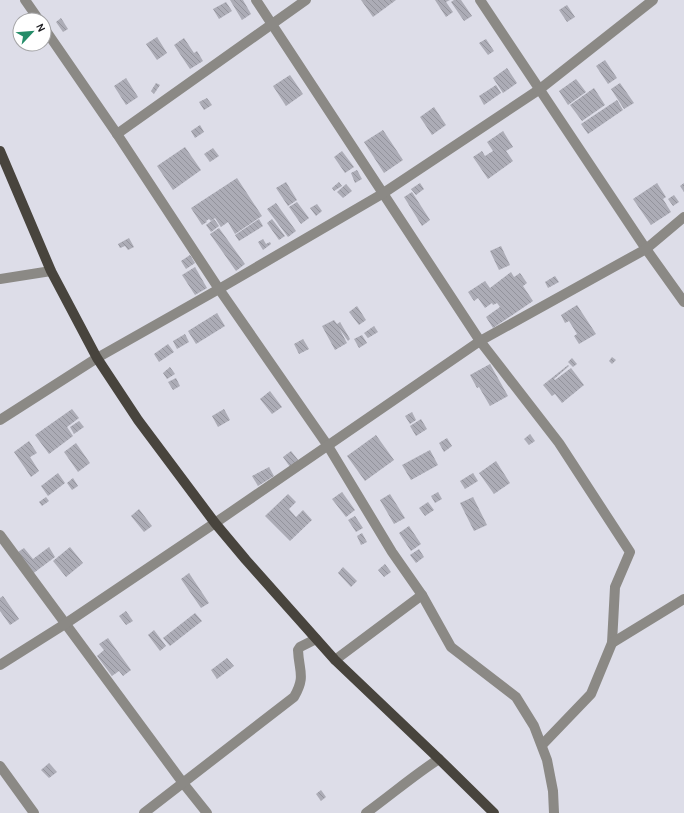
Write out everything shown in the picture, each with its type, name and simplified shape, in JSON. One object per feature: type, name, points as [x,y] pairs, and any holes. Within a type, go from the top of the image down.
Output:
[{"type":"main road","points":[[0,152],[51,271],[97,358],[138,420],[215,523],[335,660],[494,813]]},
{"type":"street","points":[[25,0],[33,12]]},
{"type":"street","points":[[256,0],[382,194],[480,341],[559,443],[630,552],[615,586],[612,643],[591,694],[542,746]]},
{"type":"street","points":[[117,134],[306,0]]},
{"type":"street","points":[[480,0],[646,249],[684,302]]},
{"type":"street","points":[[0,420],[97,358],[382,194],[540,89],[654,0]]},
{"type":"street","points":[[52,40],[117,134],[219,289],[328,446],[392,552],[422,595],[451,647],[516,697],[534,726],[547,760],[553,791],[554,813]]},
{"type":"street","points":[[0,665],[215,523],[480,341],[646,249],[684,217]]},
{"type":"street","points":[[0,279],[51,271]]},
{"type":"street","points":[[0,535],[64,624],[183,783],[208,813]]},
{"type":"street","points":[[335,660],[422,595]]},
{"type":"street","points":[[612,643],[684,598]]},
{"type":"street","points":[[144,813],[294,697],[299,688],[302,677],[298,650],[300,647],[316,639]]},
{"type":"street","points":[[366,813],[404,785],[414,775],[439,759]]},
{"type":"street","points":[[0,766],[34,813]]},
{"type":"building","points":[[230,0],[243,0],[251,14],[242,20]]},
{"type":"building","points":[[361,0],[396,0],[373,17]]},
{"type":"building","points":[[435,0],[450,0],[446,2],[453,12],[446,17]]},
{"type":"building","points":[[454,0],[461,0],[472,16],[464,21],[451,2]]},
{"type":"building","points":[[226,2],[232,11],[219,19],[213,9]]},
{"type":"building","points":[[567,5],[575,17],[567,22],[559,10]]},
{"type":"building","points":[[61,18],[68,29],[63,32],[56,22]]},
{"type":"building","points":[[157,37],[167,53],[157,60],[146,44]]},
{"type":"building","points":[[184,38],[194,53],[197,51],[203,61],[190,69],[174,45]]},
{"type":"building","points":[[486,39],[494,51],[488,55],[479,43]]},
{"type":"building","points":[[605,60],[617,78],[608,84],[596,66]]},
{"type":"building","points":[[507,68],[517,83],[503,93],[493,78]]},
{"type":"building","points":[[290,75],[303,94],[286,106],[273,86]]},
{"type":"building","points":[[126,78],[138,97],[126,105],[114,86]]},
{"type":"building","points":[[576,79],[586,92],[568,105],[559,91]]},
{"type":"building","points":[[156,83],[160,85],[154,94],[151,91]]},
{"type":"building","points":[[620,83],[634,103],[624,109],[611,89]]},
{"type":"building","points":[[496,85],[501,93],[484,105],[479,96]]},
{"type":"building","points":[[594,88],[605,105],[582,121],[570,105]]},
{"type":"building","points":[[207,98],[212,105],[204,110],[199,102]]},
{"type":"building","points":[[617,100],[623,110],[588,134],[581,124]]},
{"type":"building","points":[[434,107],[446,125],[432,135],[420,117]]},
{"type":"building","points":[[200,125],[204,132],[195,138],[191,131]]},
{"type":"building","points":[[383,130],[403,160],[384,173],[364,142]]},
{"type":"building","points":[[503,131],[513,147],[506,151],[513,161],[488,179],[473,157],[482,151],[485,156],[493,151],[487,142]]},
{"type":"building","points":[[185,147],[201,170],[173,190],[157,166]]},
{"type":"building","points":[[213,148],[219,156],[210,162],[204,154]]},
{"type":"building","points":[[342,151],[354,167],[345,173],[334,157]]},
{"type":"building","points":[[357,170],[362,179],[355,183],[351,173]]},
{"type":"building","points":[[237,178],[262,216],[235,234],[228,222],[221,227],[215,218],[211,221],[209,219],[202,225],[191,208]]},
{"type":"building","points":[[286,182],[297,200],[288,206],[276,188]]},
{"type":"building","points":[[339,182],[342,186],[334,191],[332,188]]},
{"type":"building","points":[[420,183],[424,189],[416,195],[411,189]]},
{"type":"building","points":[[657,183],[666,197],[663,199],[671,212],[651,225],[633,199]]},
{"type":"building","points":[[684,183],[684,192],[680,186]]},
{"type":"building","points":[[346,184],[352,191],[343,198],[337,192]]},
{"type":"building","points":[[412,192],[430,220],[422,226],[404,197]]},
{"type":"building","points":[[674,195],[679,202],[673,206],[668,199]]},
{"type":"building","points":[[297,202],[309,218],[301,224],[289,207]]},
{"type":"building","points":[[276,203],[296,231],[288,237],[267,209]]},
{"type":"building","points":[[317,204],[322,211],[316,216],[310,208]]},
{"type":"building","points":[[214,219],[219,226],[211,232],[206,225]]},
{"type":"building","points":[[259,219],[263,226],[239,241],[235,235]]},
{"type":"building","points":[[272,219],[285,236],[279,240],[267,223]]},
{"type":"building","points":[[219,228],[245,264],[236,271],[210,234]]},
{"type":"building","points":[[129,238],[134,247],[128,250],[125,246],[120,248],[118,244]]},
{"type":"building","points":[[263,239],[266,244],[270,242],[271,244],[263,250],[258,242]]},
{"type":"building","points":[[501,246],[510,265],[499,270],[490,251]]},
{"type":"building","points":[[190,255],[195,263],[186,269],[181,261]]},
{"type":"building","points":[[195,267],[207,288],[195,295],[182,275]]},
{"type":"building","points":[[511,272],[514,277],[520,273],[527,283],[523,286],[533,301],[493,328],[486,317],[500,307],[497,303],[493,305],[492,303],[485,308],[478,298],[474,301],[468,292],[485,281],[490,288]]},
{"type":"building","points":[[555,276],[559,282],[548,288],[545,282]]},
{"type":"building","points":[[577,305],[596,334],[579,344],[574,336],[577,334],[569,321],[565,323],[561,315]]},
{"type":"building","points":[[357,306],[366,320],[359,325],[349,312]]},
{"type":"building","points":[[217,313],[225,326],[196,344],[188,331]]},
{"type":"building","points":[[334,320],[337,324],[340,322],[350,339],[348,341],[339,328],[347,343],[335,350],[322,326]]},
{"type":"building","points":[[374,326],[378,332],[368,338],[364,333]]},
{"type":"building","points":[[185,334],[189,342],[177,349],[173,341]]},
{"type":"building","points":[[362,335],[367,343],[359,348],[354,339]]},
{"type":"building","points":[[303,339],[309,349],[299,354],[294,344]]},
{"type":"building","points":[[168,344],[174,352],[159,362],[154,354]]},
{"type":"building","points":[[612,357],[616,360],[612,364],[609,361]]},
{"type":"building","points":[[572,358],[577,364],[573,367],[568,362]]},
{"type":"building","points":[[490,364],[508,396],[490,406],[470,375]]},
{"type":"building","points":[[568,365],[569,366],[554,379],[555,380],[571,368],[584,385],[562,403],[555,394],[552,396],[543,385]]},
{"type":"building","points":[[170,367],[175,374],[167,379],[163,373]]},
{"type":"building","points":[[176,378],[180,386],[173,390],[168,382]]},
{"type":"building","points":[[270,391],[282,407],[272,414],[260,399]]},
{"type":"building","points":[[72,409],[79,418],[67,427],[73,436],[49,454],[35,435]]},
{"type":"building","points":[[224,409],[230,420],[218,427],[212,416]]},
{"type":"building","points":[[412,412],[416,420],[410,424],[405,416]]},
{"type":"building","points":[[421,419],[427,429],[416,436],[410,426]]},
{"type":"building","points":[[79,421],[84,427],[74,434],[70,427]]},
{"type":"building","points":[[530,434],[535,441],[529,445],[524,439]]},
{"type":"building","points":[[376,435],[394,460],[365,481],[347,456]]},
{"type":"building","points":[[447,438],[452,446],[444,452],[439,443]]},
{"type":"building","points":[[29,441],[37,453],[30,457],[39,471],[31,477],[14,452]]},
{"type":"building","points":[[76,443],[90,463],[78,472],[64,452]]},
{"type":"building","points":[[430,450],[438,465],[411,480],[402,465]]},
{"type":"building","points":[[291,451],[299,461],[290,467],[283,457]]},
{"type":"building","points":[[496,461],[510,483],[494,494],[479,473]]},
{"type":"building","points":[[269,467],[274,476],[258,486],[252,476]]},
{"type":"building","points":[[58,473],[65,483],[48,496],[41,486]]},
{"type":"building","points":[[473,473],[478,481],[465,489],[460,481]]},
{"type":"building","points":[[73,478],[78,486],[72,490],[67,483]]},
{"type":"building","points":[[342,492],[355,510],[346,517],[332,499]]},
{"type":"building","points":[[438,492],[442,499],[435,503],[431,496]]},
{"type":"building","points":[[288,494],[296,502],[289,509],[296,517],[303,510],[312,520],[290,541],[265,516]]},
{"type":"building","points":[[390,494],[405,518],[394,524],[380,500]]},
{"type":"building","points":[[46,497],[49,501],[42,506],[39,502]]},
{"type":"building","points":[[473,497],[487,525],[474,531],[460,503]]},
{"type":"building","points":[[428,502],[434,510],[425,516],[419,508]]},
{"type":"building","points":[[139,509],[152,526],[144,532],[131,516]]},
{"type":"building","points":[[355,516],[363,528],[356,532],[348,520]]},
{"type":"building","points":[[409,526],[421,544],[411,551],[399,533]]},
{"type":"building","points":[[362,533],[367,542],[361,545],[357,536]]},
{"type":"building","points":[[49,547],[55,557],[31,575],[15,554],[24,548],[33,559]]},
{"type":"building","points":[[70,547],[83,563],[66,577],[53,561]]},
{"type":"building","points":[[419,549],[424,557],[416,563],[410,555]]},
{"type":"building","points":[[385,564],[391,572],[384,577],[378,570]]},
{"type":"building","points":[[343,567],[357,581],[351,587],[338,573]]},
{"type":"building","points":[[189,573],[209,603],[201,608],[181,579]]},
{"type":"building","points":[[3,596],[19,619],[10,625],[0,611],[0,598]]},
{"type":"building","points":[[126,611],[133,621],[126,625],[119,616]]},
{"type":"building","points":[[195,613],[202,621],[170,646],[163,638]]},
{"type":"building","points":[[154,630],[166,646],[160,651],[148,635]]},
{"type":"building","points":[[108,638],[131,670],[123,676],[119,671],[112,676],[97,656],[104,650],[99,644]]},
{"type":"building","points":[[227,658],[234,666],[217,679],[211,670]]},
{"type":"building","points":[[49,763],[57,772],[49,778],[41,770]]},
{"type":"building","points":[[321,790],[326,797],[321,801],[316,794]]}]
